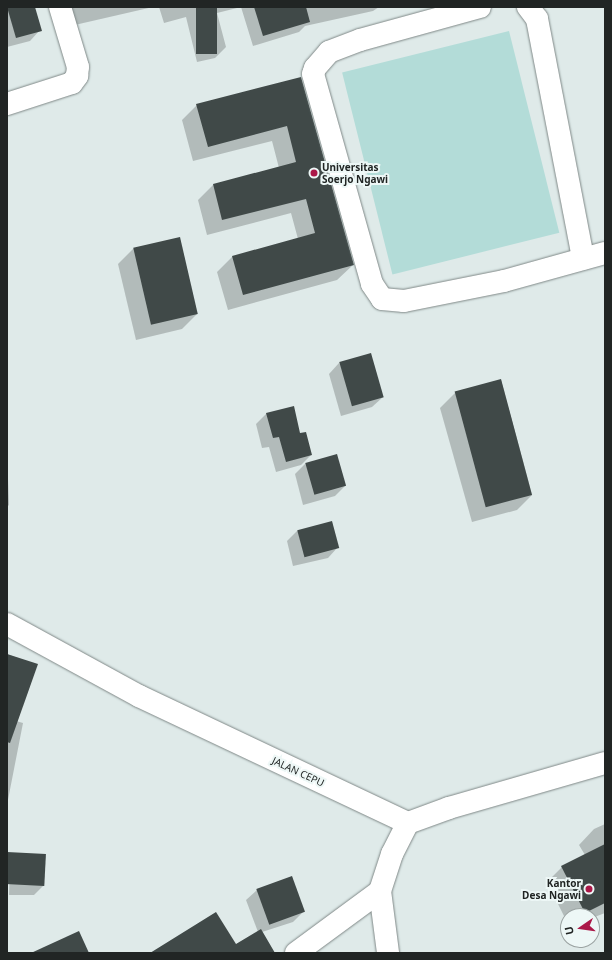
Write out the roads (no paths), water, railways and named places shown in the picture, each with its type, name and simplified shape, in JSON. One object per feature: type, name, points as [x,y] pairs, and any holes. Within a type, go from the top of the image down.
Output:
[{"type":"street","points":[[7,104],[72,83],[77,76],[78,67],[60,7]]},
{"type":"street","points":[[480,7],[329,52],[314,68],[313,74],[372,284],[382,299],[404,301],[504,281],[605,253]]},
{"type":"street","points":[[528,7],[536,19],[583,259]]},
{"type":"street","name":"JALAN CEPU","points":[[7,624],[139,696],[408,823]]},
{"type":"street","points":[[388,953],[380,891],[392,854],[408,823],[449,808],[605,763]]},
{"type":"street","points":[[296,953],[380,891]]},
{"type":"place","name":"Universitas Soerjo Ngawi","points":[[314,173]]},
{"type":"place","name":"Kantor Desa Ngawi","points":[[589,889]]}]
